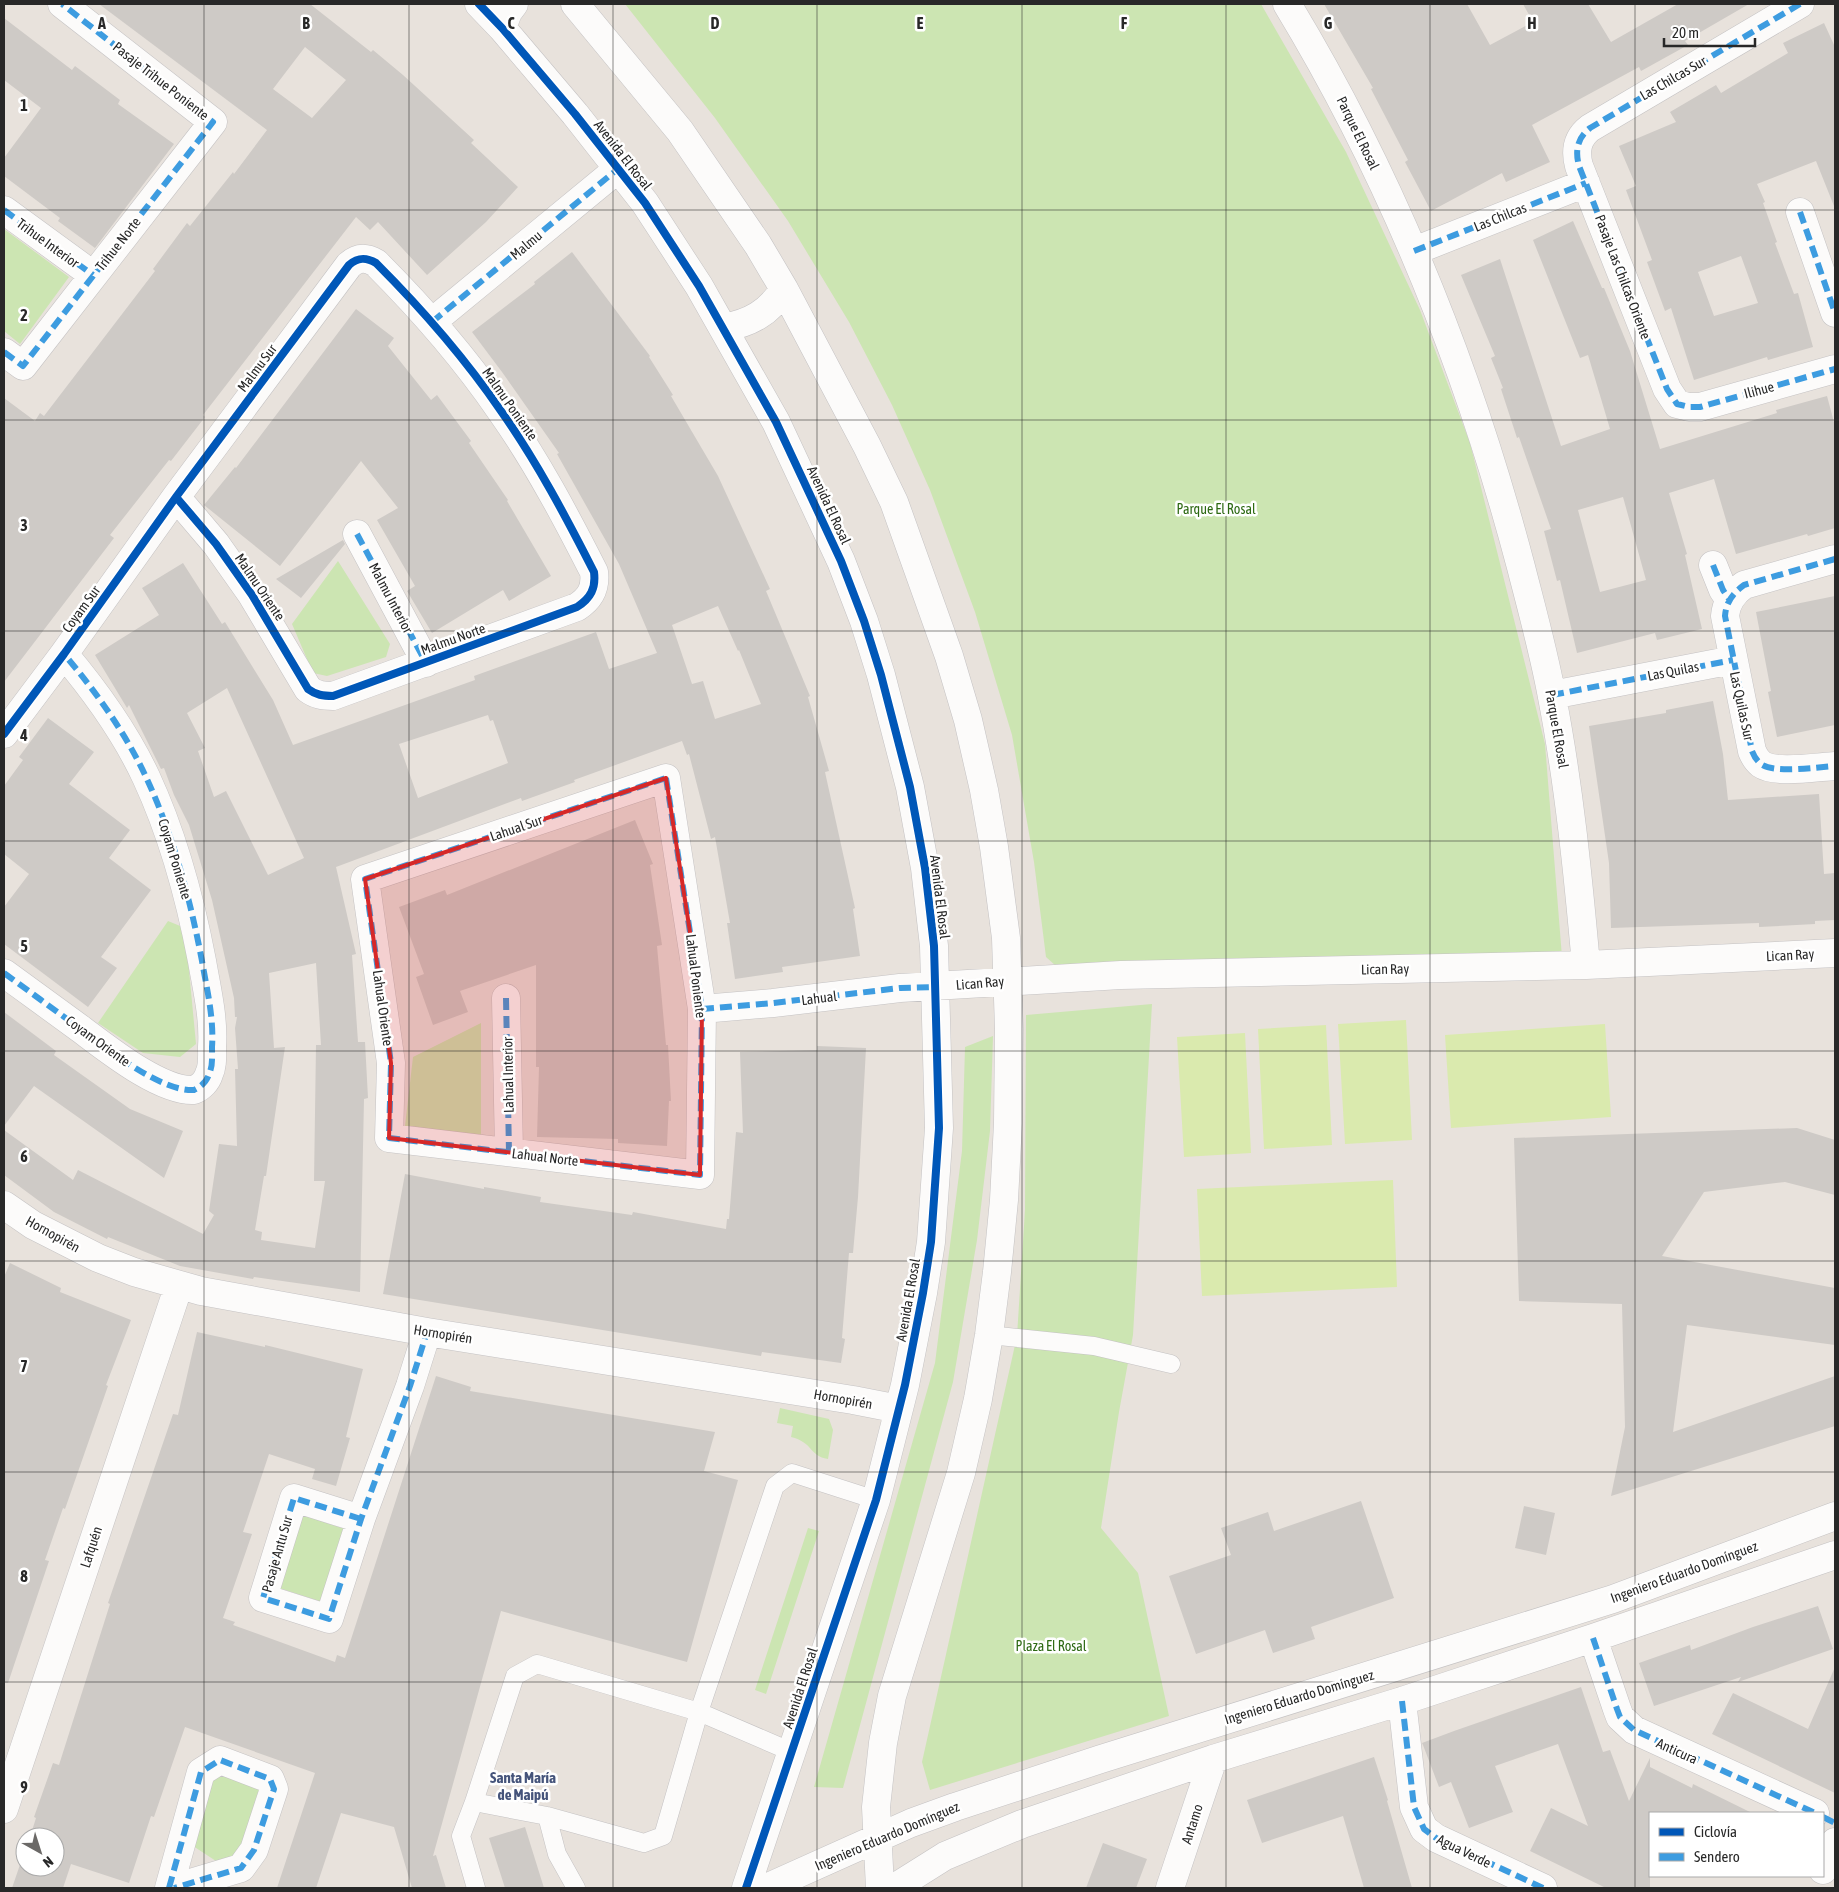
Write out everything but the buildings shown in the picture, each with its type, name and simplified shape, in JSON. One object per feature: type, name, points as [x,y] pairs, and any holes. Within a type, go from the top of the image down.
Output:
[{"type":"street","name":"Pasaje Trihue Poniente","points":[[62,4],[213,122]]},
{"type":"street","name":"Avenida El Rosal","points":[[479,4],[502,28],[618,168],[672,244],[723,328],[776,422],[842,561],[864,621],[881,675],[910,787],[925,868],[934,946],[939,1128],[931,1242],[923,1293],[899,1409],[876,1500],[746,1888]]},
{"type":"street","points":[[502,28],[508,12],[514,4]]},
{"type":"street","points":[[575,4],[680,131],[758,245],[784,289],[864,439],[894,502],[949,656],[968,720],[984,790],[1006,938],[1009,1029],[1003,1209],[989,1335],[978,1399],[961,1473],[892,1696],[883,1743],[877,1798],[876,1838],[880,1888]]},
{"type":"street","name":"Parque El Rosal","points":[[1286,4],[1321,61],[1342,101],[1414,252],[1454,352],[1491,461],[1521,567],[1552,695],[1573,828],[1586,965]]},
{"type":"street","name":"Las Chilcas Sur","points":[[1577,143],[1579,138],[1590,128],[1800,4]]},
{"type":"street","name":"Trihue Norte","points":[[13,359],[93,276],[213,122]]},
{"type":"street","name":"Pasaje Las Chilcas Oriente","points":[[1577,143],[1578,161],[1586,183],[1667,389],[1677,404],[1682,406]]},
{"type":"street","name":"Malmu","points":[[432,322],[618,168]]},
{"type":"street","name":"Las Chilcas","points":[[1414,252],[1586,183]]},
{"type":"street","name":"Trihue Interior","points":[[4,210],[93,276]]},
{"type":"street","points":[[1800,212],[1835,314]]},
{"type":"street","name":"Malmu Poniente","points":[[362,258],[370,259],[376,263],[432,322],[501,411],[564,513],[594,572],[593,593]]},
{"type":"street","name":"Malmu Sur","points":[[176,497],[349,265],[355,260],[362,258]]},
{"type":"street","points":[[723,328],[741,324],[758,317],[777,300],[784,289]]},
{"type":"street","name":"Ilihue","points":[[1682,406],[1700,407],[1835,369]]},
{"type":"street","name":"Coyam Sur","points":[[4,734],[64,654],[176,497]]},
{"type":"street","name":"Malmu Oriente","points":[[176,497],[216,544],[278,637],[302,681],[308,689],[316,694]]},
{"type":"street","name":"Malmu Interior","points":[[357,534],[426,663]]},
{"type":"street","points":[[1733,660],[1725,616],[1730,599],[1738,589],[1750,582],[1835,558]]},
{"type":"street","points":[[1713,565],[1722,590],[1730,599]]},
{"type":"street","name":"Malmu Norte","points":[[316,694],[333,696],[578,608],[593,593]]},
{"type":"street","name":"Coyam Poniente","points":[[64,654],[105,706],[134,754],[157,802],[182,876],[195,926],[210,1002],[213,1037],[210,1074],[200,1086]]},
{"type":"street","name":"Las Quilas","points":[[1552,695],[1733,660]]},
{"type":"street","name":"Las Quilas Sur","points":[[1733,660],[1755,758],[1761,764],[1775,769],[1835,766]]},
{"type":"street","name":"Lahual Sur","points":[[365,879],[666,778]]},
{"type":"street","name":"Lahual Poniente","points":[[666,778],[702,1009],[700,1175]]},
{"type":"street","name":"Lahual Oriente","points":[[365,879],[390,1063],[389,1138]]},
{"type":"street","name":"Lican Ray","points":[[935,987],[1120,975],[1586,965],[1835,953]]},
{"type":"street","name":"Coyam Oriente","points":[[4,973],[138,1070],[179,1088],[191,1090],[200,1086]]},
{"type":"street","name":"Lahual","points":[[702,1009],[773,1003],[900,988],[935,987]]},
{"type":"street","name":"Lahual Interior","points":[[506,998],[509,1152]]},
{"type":"street","name":"Lahual Norte","points":[[389,1138],[700,1175]]},
{"type":"street","name":"Hornopirén","points":[[4,1205],[41,1229],[98,1258],[134,1272],[179,1285],[427,1332],[899,1409]]},
{"type":"street","name":"Lafquén","points":[[4,1809],[179,1285]]},
{"type":"street","name":"Pasaje Antu Sur","points":[[361,1519],[294,1498],[263,1598],[329,1619],[361,1519],[410,1386],[427,1332]]},
{"type":"street","name":"Ingeniero Eduardo Domínguez","points":[[766,1888],[876,1838],[955,1807],[1082,1765],[1613,1598],[1835,1516]]},
{"type":"street","points":[[894,1888],[945,1856],[1022,1824],[1213,1759],[1402,1701],[1593,1638],[1835,1555]]},
{"type":"street","name":"Anticura","points":[[1593,1638],[1620,1717],[1634,1730],[1813,1812]]},
{"type":"street","name":"Agua Verde","points":[[1402,1701],[1414,1807],[1424,1829],[1436,1838],[1543,1888]]},
{"type":"street","name":"Antamo","points":[[1170,1888],[1213,1759]]},
{"type":"street","points":[[169,1888],[201,1772],[220,1760],[270,1779],[274,1790],[254,1850],[241,1868],[174,1888]]},
{"type":"street","points":[[1824,1868],[1835,1842]]},
{"type":"lane","points":[[989,1335],[1094,1346],[1171,1364]]},
{"type":"lane","points":[[474,1802],[547,1816],[644,1843],[663,1836],[699,1712],[775,1486],[792,1473],[876,1500]]},
{"type":"lane","points":[[476,1888],[461,1836],[515,1676],[537,1664],[699,1712],[792,1752]]},
{"type":"lane","points":[[547,1816],[557,1854],[576,1888]]},
{"type":"highlighted area","points":[[666,778],[702,1009],[700,1175],[389,1138],[391,1063],[365,879]]},
{"type":"green space","name":"Parque El Rosal","points":[[625,4],[1261,4],[1346,152],[1420,310],[1470,443],[1545,744],[1562,957],[1056,966],[1046,957],[1034,862],[1012,735],[975,612],[930,490],[892,405],[849,322],[788,221],[715,118]]},
{"type":"green space","points":[[4,229],[69,277],[20,344],[4,331]]},
{"type":"green space","points":[[338,561],[390,644],[386,657],[327,676],[313,673],[292,624]]},
{"type":"green space","points":[[168,921],[185,928],[196,1044],[180,1057],[143,1053],[98,1023]]},
{"type":"green space","name":"Plaza El Rosal","points":[[1152,1004],[1133,1335],[1101,1528],[1138,1573],[1169,1716],[930,1790],[922,1762],[1017,1336],[1025,1210],[1026,1015]]},
{"type":"green space","points":[[1406,1020],[1412,1140],[1345,1144],[1338,1024]]},
{"type":"green space","points":[[481,1023],[481,1137],[405,1126],[413,1057]]},
{"type":"green space","points":[[1605,1024],[1611,1117],[1451,1128],[1445,1035]]},
{"type":"green space","points":[[1326,1025],[1332,1145],[1264,1149],[1258,1029]]},
{"type":"green space","points":[[1245,1033],[1251,1153],[1184,1157],[1177,1037]]},
{"type":"green space","points":[[993,1036],[990,1131],[977,1240],[953,1382],[843,1788],[814,1787],[935,1363],[962,1151],[965,1047]]},
{"type":"green space","points":[[1393,1180],[1397,1287],[1202,1296],[1197,1189]]},
{"type":"green space","points":[[780,1408],[829,1419],[833,1430],[828,1459],[817,1455],[803,1442],[791,1437],[793,1426],[777,1423]]},
{"type":"green space","points":[[297,1513],[345,1529],[322,1602],[273,1586]]},
{"type":"green space","points":[[808,1528],[819,1531],[766,1694],[755,1690]]},
{"type":"green space","points":[[213,1772],[262,1787],[238,1860],[219,1863],[190,1844]]},
{"type":"marked path","points":[[4,352],[23,366],[213,122],[62,4]]},
{"type":"marked path","points":[[1800,4],[1590,128],[1580,140],[1577,155],[1579,166],[1667,389],[1677,404],[1700,407],[1835,369]]},
{"type":"marked path","points":[[432,322],[619,168]]},
{"type":"marked path","points":[[1414,251],[1586,183]]},
{"type":"marked path","points":[[4,210],[93,275]]},
{"type":"marked path","points":[[1800,212],[1835,313]]},
{"type":"marked path","points":[[357,534],[426,663]]},
{"type":"marked path","points":[[1835,559],[1744,585],[1731,598],[1725,616],[1752,751],[1756,759],[1761,764],[1776,769],[1835,766]]},
{"type":"marked path","points":[[1713,565],[1723,590],[1729,599]]},
{"type":"marked path","points":[[4,973],[133,1067],[149,1076],[180,1089],[194,1090],[203,1084],[208,1077],[212,1057],[210,1004],[192,914],[180,867],[156,799],[138,760],[119,728],[64,654]]},
{"type":"marked path","points":[[1552,695],[1733,660]]},
{"type":"marked path","points":[[666,778],[702,1009],[700,1175],[389,1138],[391,1063],[365,879],[666,778]]},
{"type":"marked path","points":[[702,1009],[773,1003],[900,988],[935,987]]},
{"type":"marked path","points":[[506,998],[509,1152]]},
{"type":"marked path","points":[[361,1519],[294,1498],[263,1598],[329,1619],[361,1519],[410,1386],[427,1332]]},
{"type":"marked path","points":[[1593,1638],[1620,1717],[1634,1730],[1813,1812]]},
{"type":"marked path","points":[[1402,1701],[1414,1807],[1424,1829],[1436,1838],[1543,1888]]},
{"type":"marked path","points":[[169,1888],[201,1772],[220,1760],[270,1779],[274,1789],[254,1850],[241,1868],[174,1888]]},
{"type":"marked path","points":[[1824,1818],[1835,1823]]},
{"type":"cycle path","points":[[479,4],[502,28],[575,114],[645,203],[699,286],[776,422],[841,561],[864,621],[881,675],[910,787],[925,868],[934,946],[939,1128],[931,1242],[923,1293],[905,1385],[876,1500],[746,1888]]},
{"type":"cycle path","points":[[4,734],[64,654],[176,497],[349,265],[359,259],[376,263],[393,280],[442,334],[487,391],[527,450],[562,510],[594,572],[593,588],[586,600],[577,607],[333,696],[320,695],[308,689],[252,595],[216,544],[176,497]]},
{"type":"district","name":"Santa María de Maipú","points":[[523,1786]]}]
